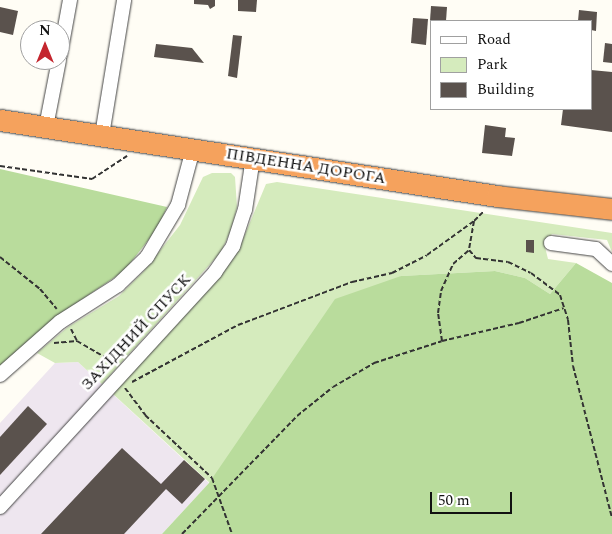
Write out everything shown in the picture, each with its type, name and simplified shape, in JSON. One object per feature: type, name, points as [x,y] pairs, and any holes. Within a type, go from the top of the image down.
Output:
[{"type":"highway","name":"ПІВДЕННА ДОРОГА","points":[[0,120],[497,196],[612,208]]},
{"type":"street","points":[[66,20],[70,0]]},
{"type":"street","points":[[102,135],[124,0]]},
{"type":"street","points":[[46,127],[57,70]]},
{"type":"street","points":[[0,375],[66,319],[118,285],[148,257],[178,205],[193,149]]},
{"type":"street","name":"ЗАХІДНИЙ СПУСК","points":[[0,507],[215,272],[233,246],[245,210],[253,158]]},
{"type":"street","points":[[551,243],[596,249],[612,264]]},
{"type":"path","points":[[0,166],[92,180],[147,142]]},
{"type":"path","points":[[232,534],[220,493],[212,478],[146,415],[123,386],[161,369],[238,325],[352,282],[392,273],[428,255],[474,221],[497,196]]},
{"type":"path","points":[[442,342],[438,313],[441,291],[453,264],[469,250],[474,221]]},
{"type":"path","points":[[469,250],[476,258],[508,262],[530,272],[560,295],[564,308],[573,366],[612,518]]},
{"type":"path","points":[[0,256],[40,288],[66,319],[77,341],[110,359],[124,370]]},
{"type":"path","points":[[182,534],[297,416],[333,387],[374,363],[442,342],[519,323],[564,308]]},
{"type":"shaded area","points":[[78,362],[209,483],[162,534],[0,534],[0,423],[55,363]]},
{"type":"green space","points":[[0,169],[167,207],[157,229],[124,271],[56,317],[0,366]]},
{"type":"green space","points":[[212,173],[231,173],[235,177],[237,207],[231,230],[221,252],[102,384],[78,362],[55,363],[37,353],[68,327],[119,296],[144,271],[180,225],[203,177]]},
{"type":"green space","points":[[277,182],[612,233],[612,252],[607,240],[552,234],[544,243],[548,259],[576,263],[550,294],[525,278],[495,271],[401,276],[210,483],[113,394],[238,251],[266,184]]},
{"type":"green space","points":[[576,263],[612,283],[612,534],[162,534],[209,483],[335,299],[401,276],[495,271],[525,278],[550,294]]},
{"type":"building","points":[[194,0],[215,0],[215,6],[210,9],[208,5],[194,4]]},
{"type":"building","points":[[238,0],[257,0],[256,12],[238,11]]},
{"type":"building","points":[[431,6],[447,7],[446,20],[430,20]]},
{"type":"building","points":[[0,7],[18,11],[13,35],[0,32]]},
{"type":"building","points":[[579,10],[597,12],[596,31],[592,30],[592,20],[578,20]]},
{"type":"building","points":[[413,18],[428,19],[426,45],[411,43]]},
{"type":"building","points":[[233,35],[242,36],[237,78],[228,76]]},
{"type":"building","points":[[605,43],[612,44],[612,63],[603,62]]},
{"type":"building","points":[[156,44],[192,48],[204,63],[154,57]]},
{"type":"building","points":[[592,70],[612,72],[612,132],[561,125],[563,110],[592,110]]},
{"type":"building","points":[[485,125],[506,128],[505,137],[515,138],[512,156],[482,153]]},
{"type":"building","points":[[526,240],[534,240],[534,253],[526,252]]},
{"type":"building","points":[[28,406],[47,424],[0,475],[0,437]]},
{"type":"building","points":[[122,448],[161,484],[184,460],[205,479],[182,504],[166,489],[124,534],[41,534]]}]
